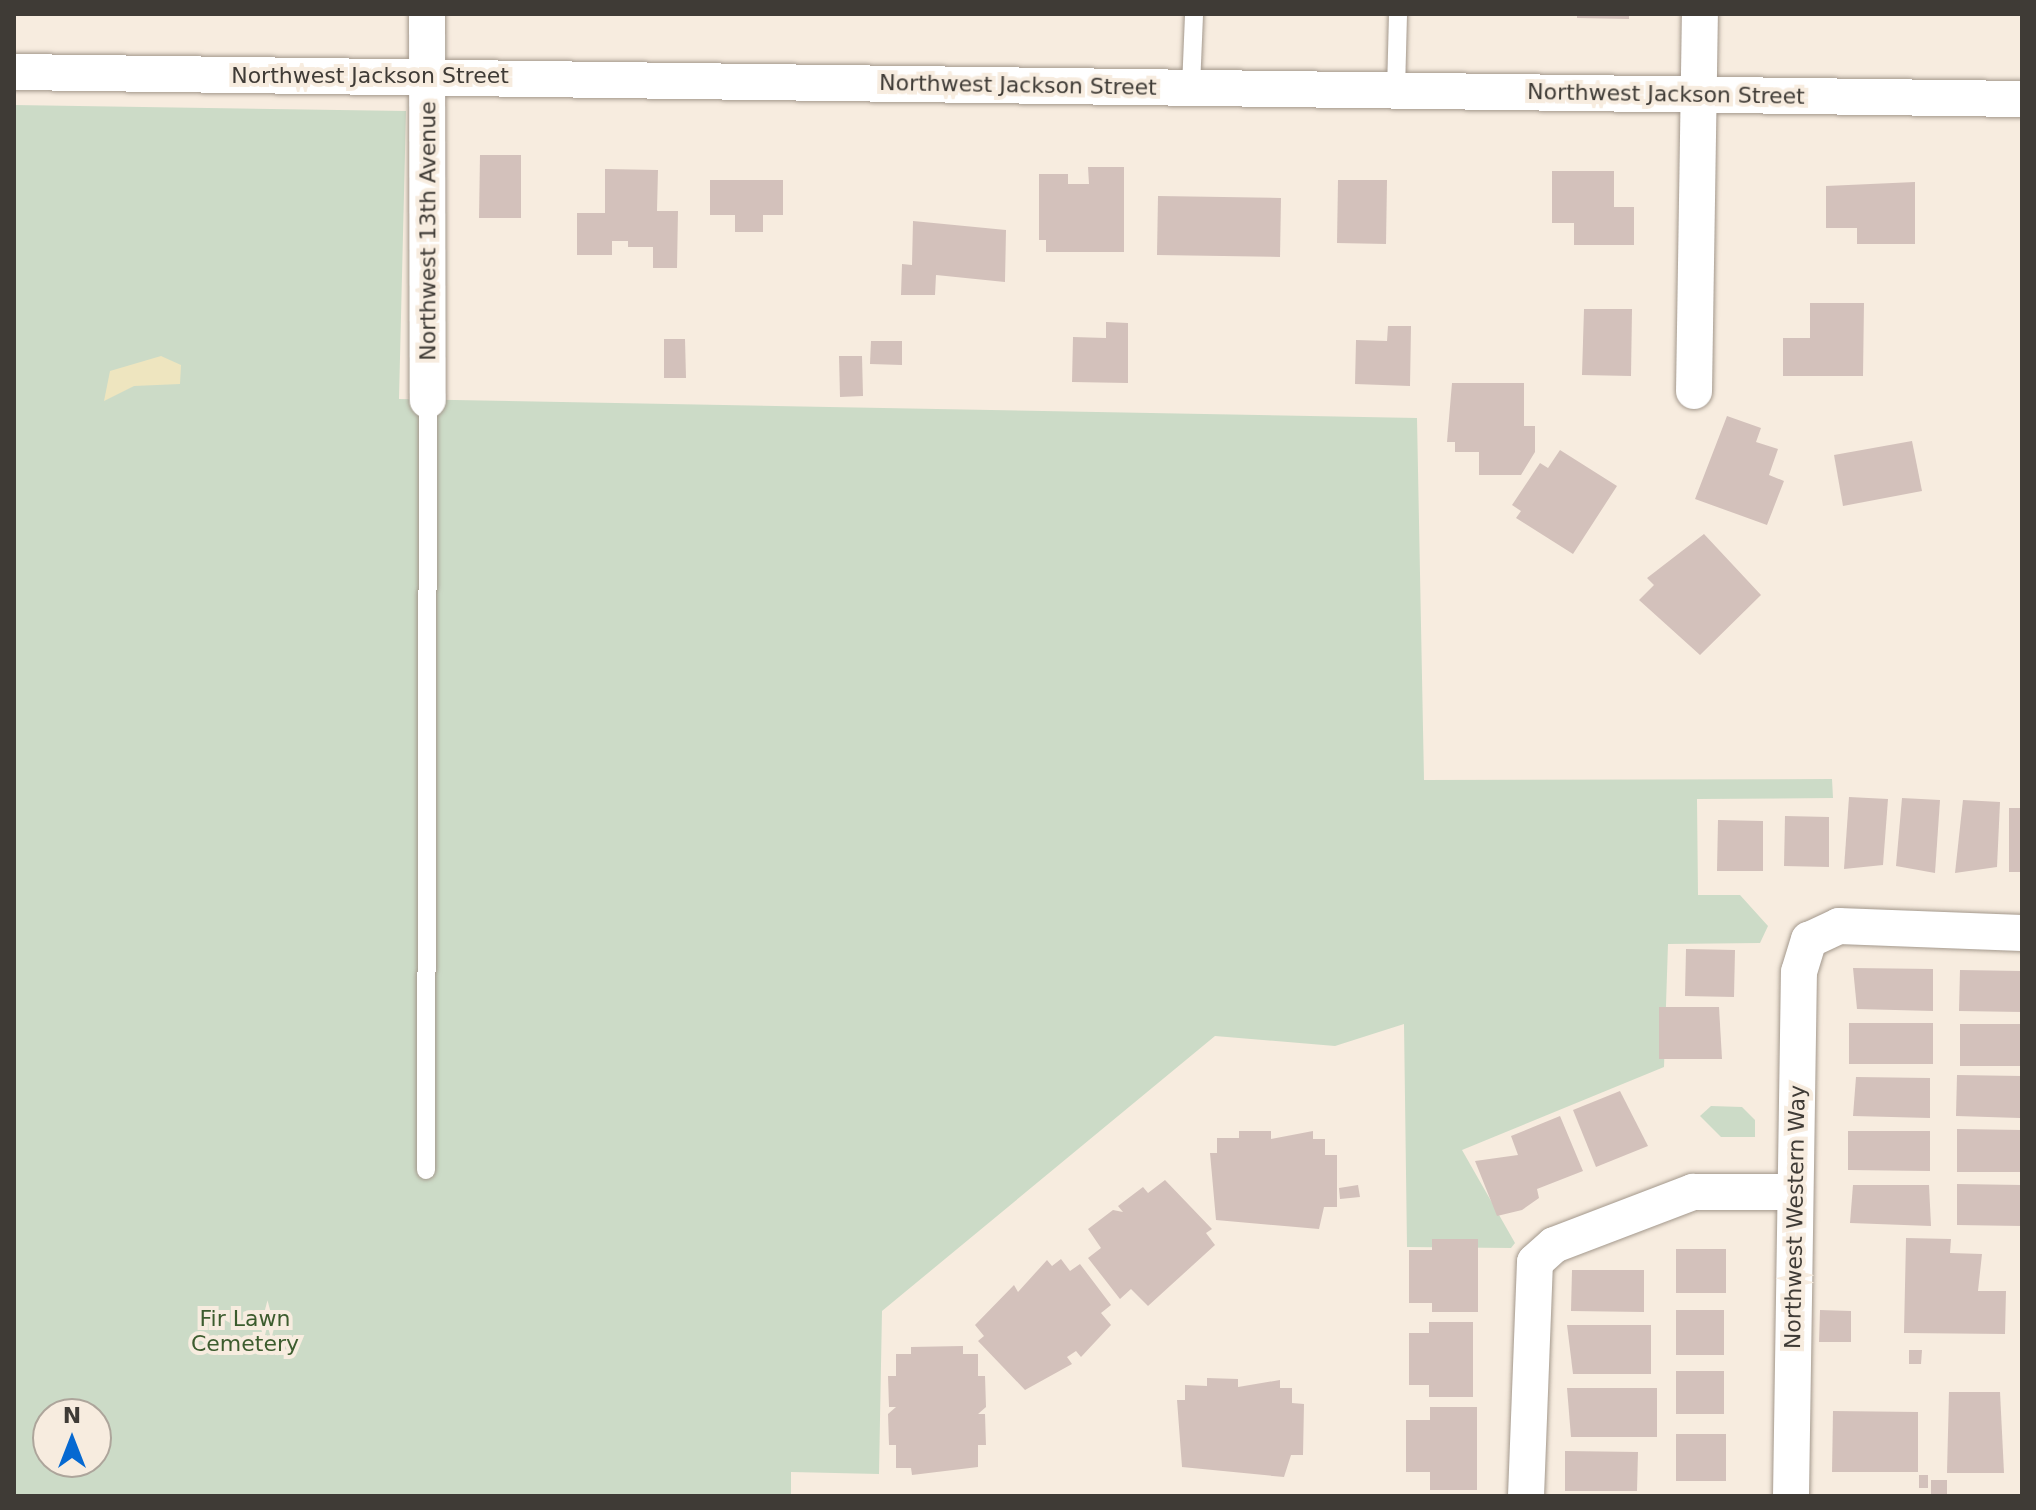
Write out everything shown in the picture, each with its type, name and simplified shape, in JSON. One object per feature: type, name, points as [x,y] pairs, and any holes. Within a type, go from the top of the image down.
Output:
[{"type":"street","name":"Northwest 13th Avenue","points":[[427,14],[428,400]]},
{"type":"street","points":[[1694,391],[1696,95],[1700,14]]},
{"type":"street","name":"Northwest Jackson Street","points":[[14,72],[428,75],[2022,99]]},
{"type":"street","name":"Northwest Western Way","points":[[1791,1496],[1799,972],[1809,940],[1839,926],[2022,933]]},
{"type":"street","points":[[1526,1496],[1535,1262],[1554,1245],[1693,1192],[1795,1192]]},
{"type":"lane","points":[[1191,87],[1194,14]]},
{"type":"lane","points":[[1396,91],[1398,14]]},
{"type":"lane","points":[[426,1170],[428,400]]},
{"type":"green space","name":"Fir Lawn Cemetery","points":[[14,105],[406,111],[399,399],[1417,418],[1424,780],[1832,779],[1833,798],[1697,799],[1698,895],[1740,895],[1768,926],[1760,943],[1668,944],[1664,1067],[1462,1150],[1515,1243],[1511,1248],[1407,1247],[1404,1024],[1335,1046],[1215,1036],[882,1311],[879,1474],[791,1472],[791,1496],[14,1496]]},
{"type":"green space","points":[[1711,1106],[1742,1107],[1755,1120],[1755,1137],[1721,1137],[1700,1116]]},
{"type":"sand","points":[[161,356],[181,365],[180,384],[134,386],[104,401],[110,371]]},
{"type":"building","points":[[1577,14],[1629,14],[1629,19],[1577,18]]},
{"type":"building","points":[[480,155],[521,155],[521,218],[479,218]]},
{"type":"building","points":[[1088,167],[1124,167],[1124,252],[1046,252],[1046,240],[1039,240],[1039,174],[1068,174],[1068,184],[1089,184]]},
{"type":"building","points":[[605,169],[658,170],[657,211],[678,211],[677,268],[653,268],[653,247],[628,247],[628,241],[612,241],[612,255],[577,255],[577,213],[605,213]]},
{"type":"building","points":[[1552,171],[1614,171],[1614,207],[1634,207],[1634,245],[1574,245],[1574,223],[1552,223]]},
{"type":"building","points":[[710,180],[783,180],[783,215],[763,215],[763,232],[735,232],[735,215],[710,215]]},
{"type":"building","points":[[1338,180],[1387,180],[1386,244],[1337,243]]},
{"type":"building","points":[[1915,182],[1915,244],[1857,244],[1857,228],[1826,228],[1826,186]]},
{"type":"building","points":[[1158,196],[1281,198],[1280,257],[1157,255]]},
{"type":"building","points":[[913,221],[1006,230],[1005,282],[936,275],[935,295],[901,295],[902,264],[912,265]]},
{"type":"building","points":[[1810,303],[1864,303],[1863,376],[1783,376],[1783,338],[1810,338]]},
{"type":"building","points":[[1584,309],[1632,309],[1631,376],[1582,375]]},
{"type":"building","points":[[1106,322],[1128,323],[1128,383],[1072,382],[1073,337],[1106,338]]},
{"type":"building","points":[[1388,326],[1411,326],[1410,386],[1355,384],[1356,340],[1387,341]]},
{"type":"building","points":[[664,339],[685,339],[686,378],[664,378]]},
{"type":"building","points":[[871,341],[902,341],[902,365],[870,364]]},
{"type":"building","points":[[839,356],[862,356],[863,396],[840,397]]},
{"type":"building","points":[[1452,383],[1524,383],[1524,426],[1535,426],[1535,452],[1521,475],[1479,475],[1479,452],[1455,452],[1455,442],[1447,442]]},
{"type":"building","points":[[1727,416],[1761,428],[1756,442],[1778,449],[1769,475],[1784,481],[1767,525],[1695,499]]},
{"type":"building","points":[[1912,441],[1922,491],[1843,506],[1834,455]]},
{"type":"building","points":[[1560,450],[1617,486],[1573,554],[1516,518],[1521,511],[1512,505],[1540,463],[1548,468]]},
{"type":"building","points":[[1704,534],[1761,595],[1700,655],[1639,600],[1654,585],[1647,578]]},
{"type":"building","points":[[1849,797],[1888,799],[1883,865],[1844,869]]},
{"type":"building","points":[[1902,798],[1940,800],[1935,873],[1896,866]]},
{"type":"building","points":[[1963,800],[2000,802],[1997,867],[1955,873]]},
{"type":"building","points":[[2009,808],[2022,808],[2022,872],[2009,872]]},
{"type":"building","points":[[1785,816],[1829,817],[1829,867],[1784,866]]},
{"type":"building","points":[[1718,820],[1763,821],[1763,871],[1717,871]]},
{"type":"building","points":[[1686,949],[1735,950],[1734,997],[1685,996]]},
{"type":"building","points":[[1853,968],[1933,969],[1933,1011],[1857,1009]]},
{"type":"building","points":[[1960,970],[2022,971],[2022,1012],[1959,1011]]},
{"type":"building","points":[[1659,1007],[1719,1007],[1722,1059],[1659,1059]]},
{"type":"building","points":[[1849,1023],[1933,1023],[1933,1064],[1849,1064]]},
{"type":"building","points":[[1960,1024],[2022,1024],[2022,1066],[1960,1066]]},
{"type":"building","points":[[1957,1075],[2022,1076],[2020,1118],[1956,1116]]},
{"type":"building","points":[[1856,1077],[1930,1078],[1930,1118],[1853,1116]]},
{"type":"building","points":[[1620,1091],[1648,1146],[1596,1167],[1573,1110]]},
{"type":"building","points":[[1560,1116],[1583,1171],[1537,1189],[1539,1198],[1522,1210],[1497,1216],[1475,1161],[1518,1155],[1511,1136]]},
{"type":"building","points":[[1957,1129],[2022,1130],[2022,1172],[1957,1172]]},
{"type":"building","points":[[1239,1131],[1271,1131],[1271,1139],[1313,1131],[1313,1139],[1325,1139],[1325,1155],[1337,1155],[1337,1207],[1324,1207],[1319,1229],[1216,1220],[1210,1153],[1217,1153],[1217,1138],[1239,1138]]},
{"type":"building","points":[[1848,1131],[1930,1131],[1930,1171],[1848,1170]]},
{"type":"building","points":[[1165,1180],[1212,1229],[1206,1233],[1215,1245],[1148,1306],[1131,1289],[1120,1299],[1088,1258],[1101,1248],[1088,1229],[1113,1210],[1123,1212],[1118,1206],[1143,1187],[1148,1193]]},
{"type":"building","points":[[1957,1184],[2022,1185],[2022,1226],[1957,1225]]},
{"type":"building","points":[[1358,1185],[1360,1197],[1340,1199],[1339,1188]]},
{"type":"building","points":[[1853,1185],[1929,1185],[1931,1226],[1850,1223]]},
{"type":"building","points":[[1906,1238],[1951,1239],[1950,1253],[1982,1254],[1978,1291],[2006,1291],[2005,1334],[1904,1333]]},
{"type":"building","points":[[1432,1239],[1478,1239],[1478,1312],[1432,1312],[1432,1303],[1409,1303],[1409,1250],[1432,1250]]},
{"type":"building","points":[[1676,1249],[1726,1249],[1726,1293],[1676,1293]]},
{"type":"building","points":[[1061,1259],[1070,1271],[1080,1264],[1111,1305],[1101,1313],[1111,1325],[1081,1357],[1076,1351],[1067,1357],[1072,1364],[1025,1390],[978,1341],[984,1336],[975,1325],[1014,1285],[1018,1292],[1047,1260],[1052,1266]]},
{"type":"building","points":[[1572,1270],[1644,1270],[1644,1312],[1571,1311]]},
{"type":"building","points":[[1676,1310],[1724,1310],[1724,1355],[1676,1355]]},
{"type":"building","points":[[1820,1310],[1851,1311],[1851,1342],[1819,1342]]},
{"type":"building","points":[[1429,1322],[1473,1322],[1473,1397],[1429,1397],[1429,1385],[1409,1385],[1409,1333],[1429,1333]]},
{"type":"building","points":[[1567,1325],[1651,1325],[1651,1374],[1573,1374]]},
{"type":"building","points":[[963,1346],[963,1354],[978,1354],[978,1376],[985,1376],[986,1407],[978,1414],[985,1414],[986,1445],[978,1445],[978,1467],[912,1475],[911,1468],[896,1468],[896,1445],[889,1445],[888,1414],[896,1407],[889,1407],[888,1376],[896,1376],[896,1354],[911,1354],[911,1347]]},
{"type":"building","points":[[1909,1350],[1922,1350],[1921,1364],[1909,1364]]},
{"type":"building","points":[[1676,1371],[1724,1371],[1724,1414],[1676,1414]]},
{"type":"building","points":[[1207,1378],[1238,1379],[1238,1387],[1280,1380],[1280,1388],[1292,1388],[1292,1403],[1304,1404],[1303,1455],[1291,1455],[1284,1477],[1182,1467],[1177,1400],[1185,1400],[1185,1385],[1207,1386]]},
{"type":"building","points":[[1567,1388],[1657,1388],[1657,1437],[1571,1437]]},
{"type":"building","points":[[1949,1392],[2000,1392],[2004,1473],[1947,1473]]},
{"type":"building","points":[[1430,1407],[1477,1407],[1477,1490],[1430,1490],[1430,1472],[1406,1472],[1406,1420],[1430,1420]]},
{"type":"building","points":[[1833,1411],[1918,1412],[1918,1472],[1832,1472]]},
{"type":"building","points":[[1676,1434],[1726,1434],[1726,1481],[1676,1481]]},
{"type":"building","points":[[1565,1451],[1638,1452],[1637,1491],[1565,1491]]},
{"type":"building","points":[[1919,1475],[1928,1475],[1928,1488],[1919,1488]]},
{"type":"building","points":[[1931,1480],[1947,1480],[1947,1495],[1931,1495]]}]
